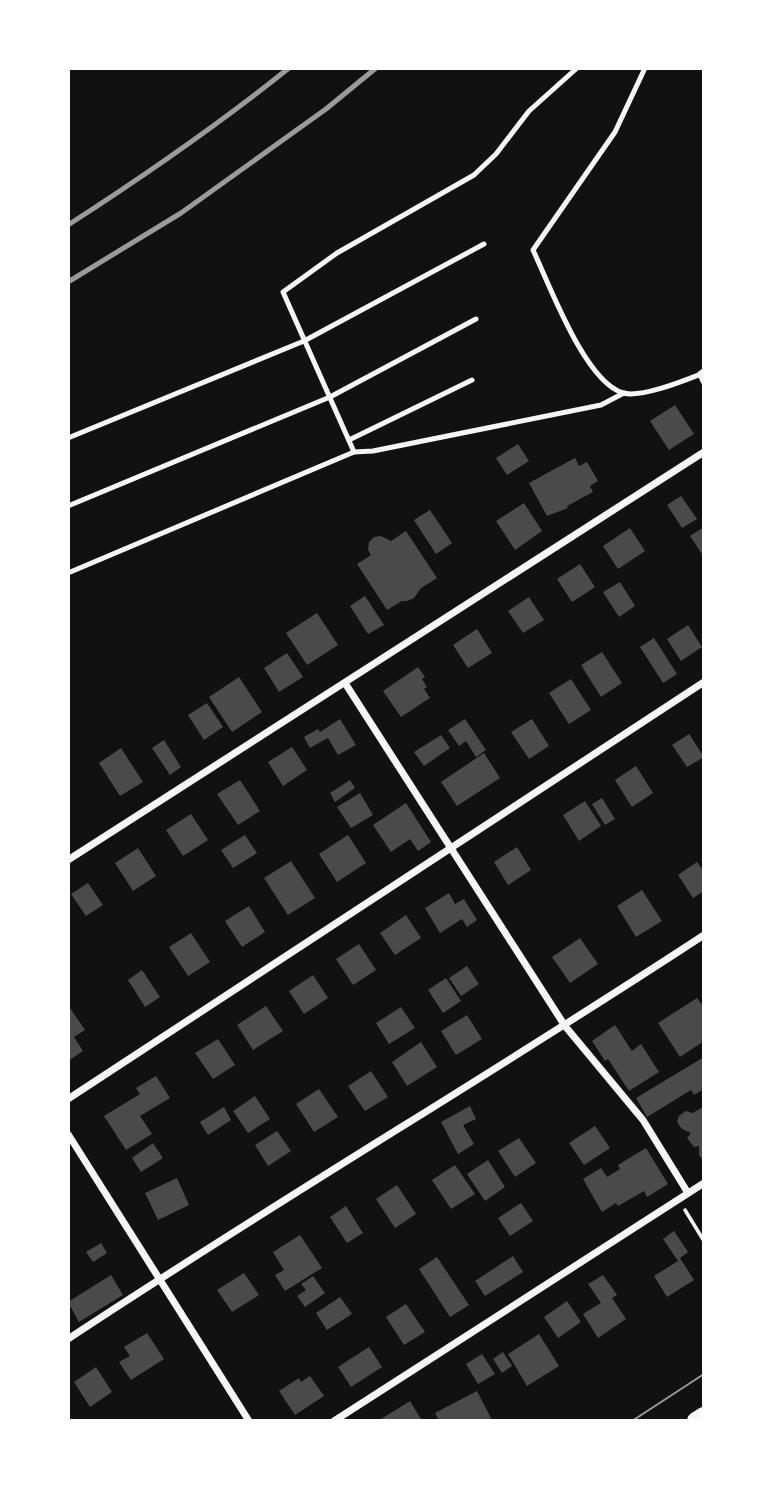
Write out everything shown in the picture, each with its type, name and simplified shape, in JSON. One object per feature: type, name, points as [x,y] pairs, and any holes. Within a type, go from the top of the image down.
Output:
[{"type":"main road","points":[[696,1421],[704,1416]]},
{"type":"street","points":[[68,860],[704,452]]},
{"type":"street","points":[[68,1100],[704,682]]},
{"type":"street","points":[[345,683],[565,1026],[643,1121],[688,1193]]},
{"type":"street","points":[[68,1339],[160,1278],[565,1026],[704,935]]},
{"type":"street","points":[[68,1134],[249,1421]]},
{"type":"street","points":[[334,1421],[704,1182]]},
{"type":"lane","points":[[354,452],[283,292],[337,253],[474,175],[496,154],[529,111],[577,68]]},
{"type":"lane","points":[[624,393],[601,380],[586,360],[533,250],[615,132],[645,68]]},
{"type":"lane","points":[[68,438],[304,341],[484,244]]},
{"type":"lane","points":[[68,506],[330,397],[476,319]]},
{"type":"lane","points":[[68,573],[354,452],[373,451],[601,405],[624,393],[658,389],[703,376]]},
{"type":"lane","points":[[349,440],[472,380]]},
{"type":"path","points":[[678,1199],[704,1241]]},
{"type":"building","points":[[675,405],[694,434],[669,450],[650,421]]},
{"type":"building","points":[[518,444],[529,461],[507,475],[496,458]]},
{"type":"building","points":[[575,458],[579,466],[587,462],[598,481],[590,486],[593,492],[567,506],[568,508],[547,516],[529,483]]},
{"type":"building","points":[[681,496],[697,519],[682,528],[667,505]]},
{"type":"building","points":[[524,503],[542,531],[515,550],[496,521]]},
{"type":"building","points":[[430,510],[452,543],[436,554],[414,520]]},
{"type":"building","points":[[704,527],[704,557],[690,536]]},
{"type":"building","points":[[630,528],[645,551],[618,569],[603,546]]},
{"type":"building","points":[[406,531],[437,578],[421,588],[414,598],[402,601],[387,610],[357,564],[371,555],[368,550],[369,542],[374,537],[381,536],[391,541]]},
{"type":"building","points":[[580,564],[595,587],[572,602],[557,579]]},
{"type":"building","points":[[620,582],[635,606],[619,617],[603,592]]},
{"type":"building","points":[[365,596],[384,625],[368,634],[350,606]]},
{"type":"building","points":[[529,597],[544,620],[523,633],[508,611]]},
{"type":"building","points":[[317,613],[338,645],[307,665],[286,633]]},
{"type":"building","points":[[688,625],[702,647],[681,661],[667,639]]},
{"type":"building","points":[[477,629],[492,653],[468,668],[453,645]]},
{"type":"building","points":[[654,638],[677,674],[663,683],[640,647]]},
{"type":"building","points":[[602,652],[622,683],[601,697],[581,665]]},
{"type":"building","points":[[287,653],[303,677],[279,692],[264,668]]},
{"type":"building","points":[[418,667],[425,677],[422,679],[427,687],[424,689],[430,698],[401,717],[383,691]]},
{"type":"building","points":[[239,677],[262,712],[232,732],[209,697]]},
{"type":"building","points":[[571,679],[591,710],[569,724],[549,693]]},
{"type":"building","points":[[207,703],[223,727],[204,740],[188,715]]},
{"type":"building","points":[[340,719],[356,745],[338,755],[328,738],[310,748],[304,737],[318,729],[320,732]]},
{"type":"building","points":[[465,719],[486,750],[476,757],[466,741],[459,746],[448,730]]},
{"type":"building","points":[[532,719],[549,746],[529,759],[511,732]]},
{"type":"building","points":[[689,734],[704,757],[687,767],[672,745]]},
{"type":"building","points":[[441,735],[450,748],[424,766],[414,752]]},
{"type":"building","points":[[164,740],[181,767],[170,775],[152,748]]},
{"type":"building","points":[[292,747],[307,770],[283,786],[268,762]]},
{"type":"building","points":[[121,748],[143,782],[120,796],[99,763]]},
{"type":"building","points":[[484,753],[500,778],[457,806],[441,782]]},
{"type":"building","points":[[636,766],[653,793],[632,807],[615,780]]},
{"type":"building","points":[[240,780],[260,811],[238,825],[217,794]]},
{"type":"building","points":[[350,780],[355,788],[335,802],[330,793]]},
{"type":"building","points":[[360,793],[373,815],[351,828],[337,807]]},
{"type":"building","points":[[602,798],[615,819],[605,825],[592,804]]},
{"type":"building","points":[[585,801],[601,826],[579,841],[563,815]]},
{"type":"building","points":[[406,803],[431,842],[418,851],[410,839],[391,852],[373,825]]},
{"type":"building","points":[[191,814],[208,840],[183,856],[166,830]]},
{"type":"building","points":[[245,835],[257,853],[233,868],[221,850]]},
{"type":"building","points":[[348,835],[366,863],[337,882],[319,854]]},
{"type":"building","points":[[517,847],[531,870],[508,885],[494,862]]},
{"type":"building","points":[[138,848],[156,876],[133,891],[115,863]]},
{"type":"building","points":[[291,861],[315,898],[288,915],[264,878]]},
{"type":"building","points":[[697,862],[704,872],[704,891],[693,898],[678,875]]},
{"type":"building","points":[[88,883],[103,905],[86,916],[71,894]]},
{"type":"building","points":[[642,890],[662,921],[636,937],[617,906]]},
{"type":"building","points":[[449,893],[455,904],[464,899],[477,920],[467,927],[462,919],[440,933],[425,908]]},
{"type":"building","points":[[249,906],[265,932],[242,947],[225,921]]},
{"type":"building","points":[[406,915],[421,938],[395,955],[380,933]]},
{"type":"building","points":[[191,933],[210,962],[188,976],[169,947]]},
{"type":"building","points":[[580,938],[598,964],[570,983],[552,957]]},
{"type":"building","points":[[359,944],[376,970],[353,985],[336,959]]},
{"type":"building","points":[[467,966],[479,984],[461,996],[449,978]]},
{"type":"building","points":[[142,970],[160,997],[145,1007],[128,980]]},
{"type":"building","points":[[313,975],[328,998],[304,1014],[289,991]]},
{"type":"building","points":[[446,978],[461,1001],[443,1013],[428,990]]},
{"type":"building","points":[[697,998],[704,1008],[704,1041],[680,1057],[658,1023]]},
{"type":"building","points":[[68,1005],[85,1030],[74,1037],[83,1051],[68,1061]]},
{"type":"building","points":[[266,1006],[283,1031],[253,1050],[237,1025]]},
{"type":"building","points":[[401,1007],[415,1028],[389,1044],[376,1023]]},
{"type":"building","points":[[467,1015],[482,1039],[456,1055],[441,1031]]},
{"type":"building","points":[[615,1025],[632,1051],[641,1044],[659,1072],[629,1091],[608,1059],[605,1061],[592,1041]]},
{"type":"building","points":[[218,1039],[235,1065],[213,1079],[195,1053]]},
{"type":"building","points":[[421,1042],[437,1067],[407,1086],[392,1062]]},
{"type":"building","points":[[704,1057],[704,1089],[694,1095],[691,1090],[647,1117],[636,1098]]},
{"type":"building","points":[[371,1071],[388,1097],[365,1111],[348,1086]]},
{"type":"building","points":[[156,1076],[170,1098],[140,1116],[152,1134],[126,1150],[104,1116],[140,1094],[136,1088]]},
{"type":"building","points":[[319,1089],[338,1117],[314,1132],[296,1104]]},
{"type":"building","points":[[255,1096],[270,1119],[248,1133],[233,1111]]},
{"type":"building","points":[[470,1106],[476,1119],[463,1125],[474,1144],[458,1154],[441,1122]]},
{"type":"building","points":[[704,1106],[704,1162],[699,1155],[699,1146],[694,1147],[687,1138],[691,1133],[682,1129],[677,1122],[679,1116],[686,1111],[693,1113]]},
{"type":"building","points":[[224,1107],[231,1120],[208,1135],[200,1122]]},
{"type":"building","points":[[595,1126],[610,1148],[584,1165],[569,1143]]},
{"type":"building","points":[[277,1131],[291,1151],[268,1166],[255,1145]]},
{"type":"building","points":[[519,1138],[536,1163],[515,1177],[498,1151]]},
{"type":"building","points":[[153,1143],[163,1158],[141,1172],[132,1158]]},
{"type":"building","points":[[646,1148],[668,1184],[647,1197],[644,1191],[602,1212],[583,1179],[601,1168],[607,1177],[620,1169],[618,1165]]},
{"type":"building","points":[[488,1160],[505,1187],[485,1201],[467,1174]]},
{"type":"building","points":[[455,1165],[475,1194],[451,1209],[432,1180]]},
{"type":"building","points":[[177,1178],[189,1205],[158,1220],[145,1193]]},
{"type":"building","points":[[397,1185],[416,1214],[395,1228],[376,1199]]},
{"type":"building","points":[[521,1203],[533,1221],[510,1236],[498,1218]]},
{"type":"building","points":[[346,1206],[363,1233],[347,1243],[330,1217]]},
{"type":"building","points":[[674,1231],[688,1252],[680,1258],[694,1280],[667,1297],[654,1276],[678,1261],[663,1239]]},
{"type":"building","points":[[300,1235],[322,1268],[285,1291],[275,1275],[284,1270],[273,1252]]},
{"type":"building","points":[[101,1243],[107,1253],[93,1262],[86,1252]]},
{"type":"building","points":[[513,1256],[523,1272],[485,1296],[475,1281]]},
{"type":"building","points":[[437,1257],[469,1305],[450,1317],[419,1269]]},
{"type":"building","points":[[244,1273],[259,1295],[232,1312],[217,1290]]},
{"type":"building","points":[[111,1275],[123,1295],[79,1322],[68,1302]]},
{"type":"building","points":[[603,1275],[617,1295],[612,1298],[626,1319],[598,1338],[583,1314],[601,1303],[588,1284]]},
{"type":"building","points":[[313,1276],[325,1293],[305,1307],[297,1296],[306,1290],[301,1284]]},
{"type":"building","points":[[340,1297],[352,1314],[327,1330],[316,1313]]},
{"type":"building","points":[[567,1301],[581,1322],[558,1338],[544,1317]]},
{"type":"building","points":[[406,1304],[425,1332],[404,1345],[386,1317]]},
{"type":"building","points":[[147,1333],[164,1359],[131,1380],[119,1362],[130,1356],[124,1347]]},
{"type":"building","points":[[539,1334],[559,1366],[527,1386],[508,1354]]},
{"type":"building","points":[[369,1347],[382,1367],[351,1387],[338,1367]]},
{"type":"building","points":[[503,1352],[512,1366],[502,1373],[493,1359]]},
{"type":"building","points":[[482,1354],[495,1374],[478,1384],[466,1364]]},
{"type":"building","points":[[96,1367],[112,1392],[90,1407],[74,1382]]},
{"type":"building","points":[[310,1376],[324,1396],[295,1415],[279,1391],[299,1378],[301,1382]]},
{"type":"building","points":[[477,1391],[491,1418],[486,1421],[439,1421],[435,1413]]},
{"type":"building","points":[[410,1401],[422,1421],[378,1421]]},
{"type":"tram line","points":[[632,1421],[704,1374]]},
{"type":"railway","points":[[68,225],[181,149],[289,68]]},
{"type":"railway","points":[[68,282],[181,213],[326,109],[376,68]]}]
